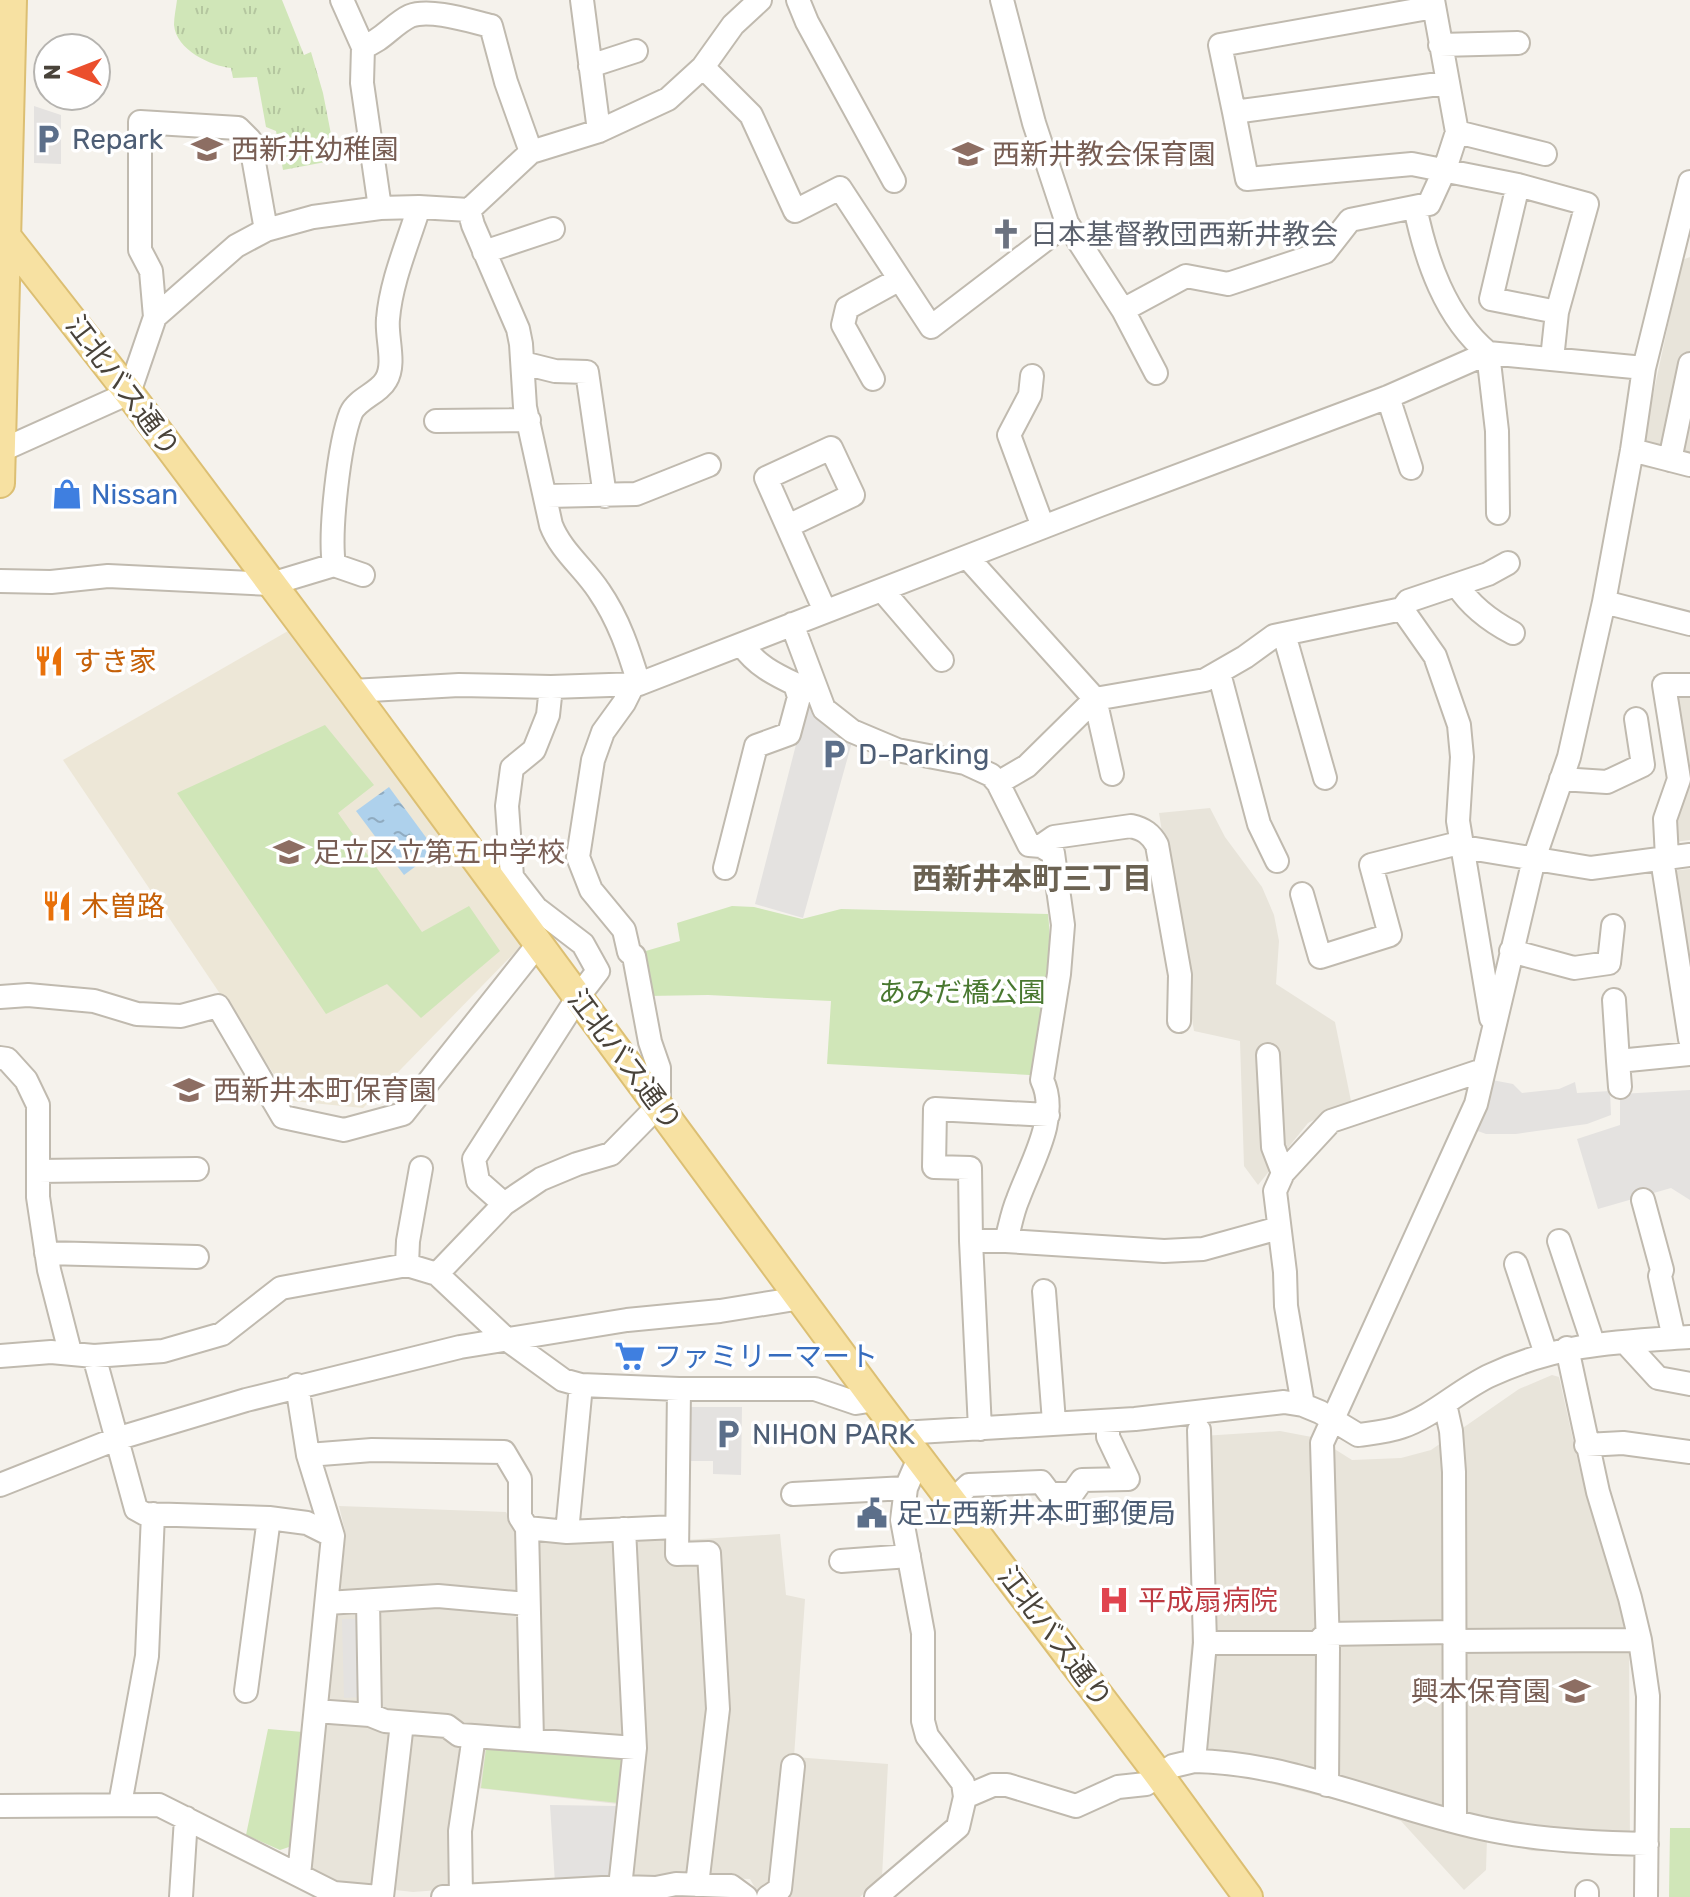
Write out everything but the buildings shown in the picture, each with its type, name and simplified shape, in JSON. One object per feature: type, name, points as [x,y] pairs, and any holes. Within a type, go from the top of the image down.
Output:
[{"type":"main road","points":[[0,483],[3,229],[12,0]]},
{"type":"main road","name":"江北バス通り","points":[[3,229],[352,691],[875,1400],[1248,1897]]},
{"type":"street","points":[[342,0],[363,47],[362,83],[380,208]]},
{"type":"street","points":[[582,0],[599,131]]},
{"type":"street","points":[[155,317],[236,246],[266,230],[313,217],[380,208],[469,210],[531,152],[599,131],[668,99],[703,67],[733,25],[760,0]]},
{"type":"street","points":[[798,0],[894,181]]},
{"type":"street","points":[[1002,0],[1034,123],[1067,223],[1123,310],[1156,373]]},
{"type":"street","points":[[1123,310],[1186,276],[1228,284],[1325,252],[1350,220],[1429,204],[1445,169],[1457,132],[1433,4],[1220,45],[1247,179],[1412,164],[1445,169],[1518,185],[1587,204],[1557,312],[1552,359]]},
{"type":"street","points":[[363,47],[377,43],[401,10],[412,15],[434,8],[491,26],[506,82],[531,152]]},
{"type":"street","points":[[1440,45],[1518,43]]},
{"type":"street","points":[[590,66],[636,51]]},
{"type":"street","points":[[703,67],[751,115],[795,211],[840,188],[931,327],[1067,223]]},
{"type":"street","points":[[1234,112],[1446,83]]},
{"type":"street","points":[[0,451],[129,393],[155,317],[151,271],[140,250],[140,122],[238,128],[250,140],[266,230]]},
{"type":"street","points":[[1457,132],[1545,154]]},
{"type":"street","points":[[1327,1785],[1322,1443],[1476,1104],[1534,859],[1569,757],[1604,602],[1644,368],[1684,241],[1690,182]]},
{"type":"street","points":[[1518,185],[1491,299],[1557,312]]},
{"type":"street","points":[[334,565],[332,551],[338,477],[352,410],[386,380],[389,362],[388,319],[419,207]]},
{"type":"street","points":[[1415,207],[1428,255],[1452,311],[1474,341],[1488,353],[1497,431],[1498,513]]},
{"type":"street","points":[[437,1274],[504,1204],[541,1179],[611,1154],[659,1105],[659,1068],[650,1042],[634,956],[629,952],[624,930],[591,890],[578,857],[593,760],[603,732],[636,685],[618,622],[598,590],[557,542],[551,525],[525,407],[518,329],[469,210]]},
{"type":"street","points":[[484,252],[553,229]]},
{"type":"street","points":[[873,379],[843,325],[847,308],[898,280]]},
{"type":"street","points":[[352,691],[459,685],[636,685],[1388,397],[1488,353],[1644,368]]},
{"type":"street","points":[[523,363],[555,371],[587,372],[605,496]]},
{"type":"street","points":[[1632,450],[1680,463],[1690,364]]},
{"type":"street","points":[[1032,376],[1030,395],[1009,435],[1043,527]]},
{"type":"street","points":[[1388,397],[1411,468]]},
{"type":"street","points":[[436,421],[529,420]]},
{"type":"street","points":[[547,496],[636,494],[709,465]]},
{"type":"street","points":[[788,526],[825,611]]},
{"type":"street","points":[[968,558],[1095,699],[1112,774]]},
{"type":"street","points":[[998,783],[1027,766],[1095,699],[1205,680],[1279,635],[1402,609],[1408,601],[1488,574],[1508,563]]},
{"type":"street","points":[[0,581],[51,582],[108,576],[271,584],[334,565],[363,575]]},
{"type":"street","points":[[1457,585],[1482,614],[1513,633]]},
{"type":"street","points":[[882,590],[942,660]]},
{"type":"street","points":[[1604,602],[1690,624]]},
{"type":"street","points":[[1402,609],[1435,656],[1459,725],[1462,757],[1458,821],[1492,1027]]},
{"type":"street","points":[[792,624],[806,686],[824,709],[852,731],[897,750],[979,767],[998,783],[1029,845],[1041,846],[1053,853],[1063,925],[1059,974],[1042,1080],[1049,1094],[1048,1115],[1006,1241]]},
{"type":"street","points":[[1279,635],[1325,778]]},
{"type":"street","points":[[742,645],[750,657],[769,672],[806,686]]},
{"type":"street","points":[[1219,673],[1259,824],[1277,861]]},
{"type":"street","points":[[1690,685],[1664,685],[1679,779],[1665,819],[1665,859],[1690,1039]]},
{"type":"street","points":[[725,868],[756,746],[789,734],[799,697],[806,686]]},
{"type":"street","points":[[504,1204],[478,1181],[474,1159],[598,971],[583,944],[536,908],[512,877],[507,806],[512,768],[534,750],[548,715],[551,687]]},
{"type":"street","points":[[1561,779],[1607,782],[1643,765],[1636,719]]},
{"type":"street","points":[[1041,846],[1054,837],[1131,826],[1142,828],[1151,835],[1157,845],[1180,975],[1179,1021]]},
{"type":"street","points":[[1302,894],[1320,957],[1390,935],[1371,865],[1451,845],[1591,868],[1690,855]]},
{"type":"street","points":[[1511,951],[1574,968],[1609,963],[1613,926]]},
{"type":"street","points":[[0,997],[28,995],[94,1001],[137,1014],[152,1015],[181,1016],[218,1006],[283,1117],[344,1130],[403,1114],[539,943]]},
{"type":"street","points":[[1614,1000],[1620,1087]]},
{"type":"street","points":[[1618,1061],[1690,1054]]},
{"type":"street","points":[[1268,1055],[1273,1147],[1283,1173]]},
{"type":"street","points":[[0,1058],[7,1059],[26,1080],[38,1105],[38,1197],[46,1253],[70,1352]]},
{"type":"street","points":[[1303,1405],[1286,1306],[1275,1191],[1283,1173],[1331,1121],[1483,1070]]},
{"type":"street","points":[[980,1429],[970,1168],[934,1167],[935,1109],[1048,1115]]},
{"type":"street","points":[[407,1265],[408,1241],[421,1168]]},
{"type":"street","points":[[38,1171],[197,1169]]},
{"type":"street","points":[[901,1433],[1108,1421],[1284,1402],[1303,1405],[1358,1435],[1389,1430],[1419,1419],[1488,1376],[1556,1351],[1593,1343],[1682,1338],[1660,1276],[1662,1270],[1643,1200]]},
{"type":"street","points":[[971,1241],[1164,1251],[1203,1249],[1279,1228]]},
{"type":"street","points":[[1559,1241],[1593,1343]]},
{"type":"street","points":[[46,1253],[197,1257]]},
{"type":"street","points":[[1516,1264],[1556,1351],[1586,1445],[1640,1640],[1648,1696],[1646,1897]]},
{"type":"street","points":[[0,1356],[70,1352],[94,1356],[154,1352],[222,1334],[281,1288],[407,1265],[437,1274],[505,1338],[563,1380],[581,1385],[679,1389],[815,1389],[856,1403],[875,1400]]},
{"type":"street","points":[[1044,1291],[1054,1422]]},
{"type":"street","points":[[0,1485],[116,1439],[297,1385],[505,1338],[801,1298]]},
{"type":"street","points":[[1625,1342],[1658,1378],[1690,1384]]},
{"type":"street","points":[[94,1356],[136,1509],[145,1514],[216,1514],[307,1523],[333,1536]]},
{"type":"street","points":[[297,1385],[308,1455],[333,1536],[316,1711],[308,1885]]},
{"type":"street","points":[[567,1532],[581,1385]]},
{"type":"street","points":[[679,1389],[677,1554],[709,1553],[717,1678],[718,1709],[697,1885]]},
{"type":"street","points":[[1445,1404],[1451,1431],[1454,1472],[1455,1821]]},
{"type":"street","points":[[952,1501],[969,1485],[1041,1482],[1050,1494],[1072,1494],[1082,1480],[1128,1479],[1108,1437],[1108,1421]]},
{"type":"street","points":[[1194,1761],[1205,1643],[1199,1430]]},
{"type":"street","points":[[1586,1445],[1623,1443],[1690,1452]]},
{"type":"street","points":[[308,1455],[372,1450],[504,1452],[520,1479],[520,1517],[527,1528],[532,1740]]},
{"type":"street","points":[[876,1897],[958,1827],[965,1797],[963,1783],[927,1736],[923,1721],[923,1633],[902,1520],[906,1488],[919,1458]]},
{"type":"street","points":[[793,1494],[906,1488]]},
{"type":"street","points":[[120,1804],[147,1656],[153,1514]]},
{"type":"street","points":[[246,1691],[269,1518]]},
{"type":"street","points":[[527,1528],[567,1532],[676,1527]]},
{"type":"street","points":[[620,1887],[635,1748],[624,1529]]},
{"type":"street","points":[[841,1561],[909,1556]]},
{"type":"street","points":[[327,1603],[438,1596],[527,1604]]},
{"type":"street","points":[[368,1601],[370,1715]]},
{"type":"street","points":[[1205,1643],[1317,1643],[1326,1634],[1640,1640]]},
{"type":"street","points":[[316,1711],[447,1726],[459,1735],[635,1748]]},
{"type":"street","points":[[0,1806],[159,1805],[308,1885],[334,1893],[380,1897],[402,1723]]},
{"type":"street","points":[[474,1736],[460,1831],[455,1897],[620,1887],[663,1891],[697,1885],[731,1886],[746,1897]]},
{"type":"street","points":[[965,1797],[993,1785],[1007,1785],[1076,1806],[1118,1787],[1146,1784],[1173,1766],[1194,1761],[1224,1762],[1327,1785],[1482,1829],[1647,1844]]},
{"type":"street","points":[[768,1897],[780,1889],[793,1766]]},
{"type":"street","points":[[181,1897],[186,1818]]},
{"type":"shaded area","name":"Repark","points":[[34,112],[61,115],[61,164],[34,163]]},
{"type":"shaded area","points":[[1690,257],[1690,475],[1642,467],[1650,409],[1682,260]]},
{"type":"shaded area","name":"足立区立第五中学校","points":[[288,631],[523,944],[363,1108],[292,1101],[63,760]]},
{"type":"shaded area","points":[[1653,676],[1690,677],[1690,840],[1659,844],[1669,782]]},
{"type":"shaded area","points":[[809,694],[852,742],[803,918],[755,904]]},
{"type":"shaded area","points":[[1210,808],[1225,837],[1262,887],[1274,915],[1279,941],[1276,984],[1335,1022],[1351,1101],[1308,1123],[1258,1185],[1244,1166],[1240,1041],[1194,1031],[1159,813]]},
{"type":"shaded area","points":[[1690,869],[1690,983],[1671,871]]},
{"type":"shaded area","points":[[1492,1080],[1513,1084],[1522,1093],[1559,1089],[1575,1082],[1577,1093],[1610,1091],[1611,1115],[1587,1124],[1516,1134],[1486,1134],[1475,1130]]},
{"type":"shaded area","points":[[1690,1090],[1690,1200],[1671,1188],[1598,1209],[1577,1139],[1620,1125],[1620,1094]]},
{"type":"shaded area","points":[[1552,1375],[1559,1377],[1579,1466],[1629,1631],[1630,1854],[1532,1851],[1487,1838],[1486,1870],[1464,1890],[1401,1821],[1366,1808],[1250,1778],[1193,1771],[1184,1732],[1194,1610],[1187,1437],[1280,1431],[1317,1438],[1352,1460],[1401,1458],[1431,1450],[1519,1389]]},
{"type":"shaded area","points":[[686,1407],[742,1407],[741,1475],[713,1474],[713,1461],[685,1461]]},
{"type":"shaded area","points":[[339,1506],[506,1512],[518,1535],[536,1542],[667,1534],[669,1541],[780,1534],[786,1595],[805,1599],[794,1757],[888,1764],[882,1877],[860,1897],[760,1897],[750,1879],[632,1875],[635,1806],[459,1786],[452,1889],[413,1892],[323,1882],[310,1874],[346,1535]]},
{"type":"shaded area","points":[[342,1619],[359,1619],[361,1697],[344,1698]]},
{"type":"shaded area","points":[[550,1805],[616,1806],[610,1882],[555,1883]]},
{"type":"green space","points":[[177,0],[282,0],[304,55],[311,52],[323,93],[336,160],[283,170],[276,131],[266,127],[257,77],[233,78],[231,68],[214,64],[188,49],[176,34]]},
{"type":"green space","points":[[325,725],[374,785],[338,813],[422,932],[469,906],[500,951],[421,1018],[387,984],[326,1014],[177,793]]},
{"type":"green space","name":"あみだ橋公園","points":[[732,906],[754,907],[802,919],[841,909],[1048,914],[1050,954],[1046,995],[1030,1075],[827,1064],[831,1001],[708,995],[647,996],[639,953],[680,941],[677,923]]},
{"type":"green space","points":[[268,1729],[303,1732],[292,1846],[280,1850],[246,1835]]},
{"type":"green space","points":[[493,1746],[620,1759],[624,1766],[619,1803],[481,1788],[486,1749]]},
{"type":"green space","points":[[1670,1828],[1690,1828],[1690,1897],[1669,1897]]},
{"type":"water","points":[[389,787],[436,851],[404,875],[356,811]]},
{"type":"place","name":"Repark","points":[[48,139]]},
{"type":"place","name":"西新井幼稚園","points":[[207,149]]},
{"type":"place","name":"西新井教会保育園","points":[[968,154]]},
{"type":"place","name":"日本基督教団西新井教会","points":[[1006,234]]},
{"type":"place","name":"Nissan","points":[[67,494]]},
{"type":"place","name":"すき家","points":[[49,661]]},
{"type":"place","name":"D-Parking","points":[[834,754]]},
{"type":"place","name":"足立区立第五中学校","points":[[289,852]]},
{"type":"place","name":"木曽路","points":[[57,906]]},
{"type":"place","name":"西新井本町保育園","points":[[189,1090]]},
{"type":"place","name":"ファミリーマート","points":[[630,1356]]},
{"type":"place","name":"NIHON PARK","points":[[728,1434]]},
{"type":"place","name":"足立西新井本町郵便局","points":[[872,1513]]},
{"type":"place","name":"平成扇病院","points":[[1114,1600]]},
{"type":"place","name":"興本保育園","points":[[1575,1691]]},
{"type":"district","name":"西新井本町三丁目","points":[[1032,879]]}]
